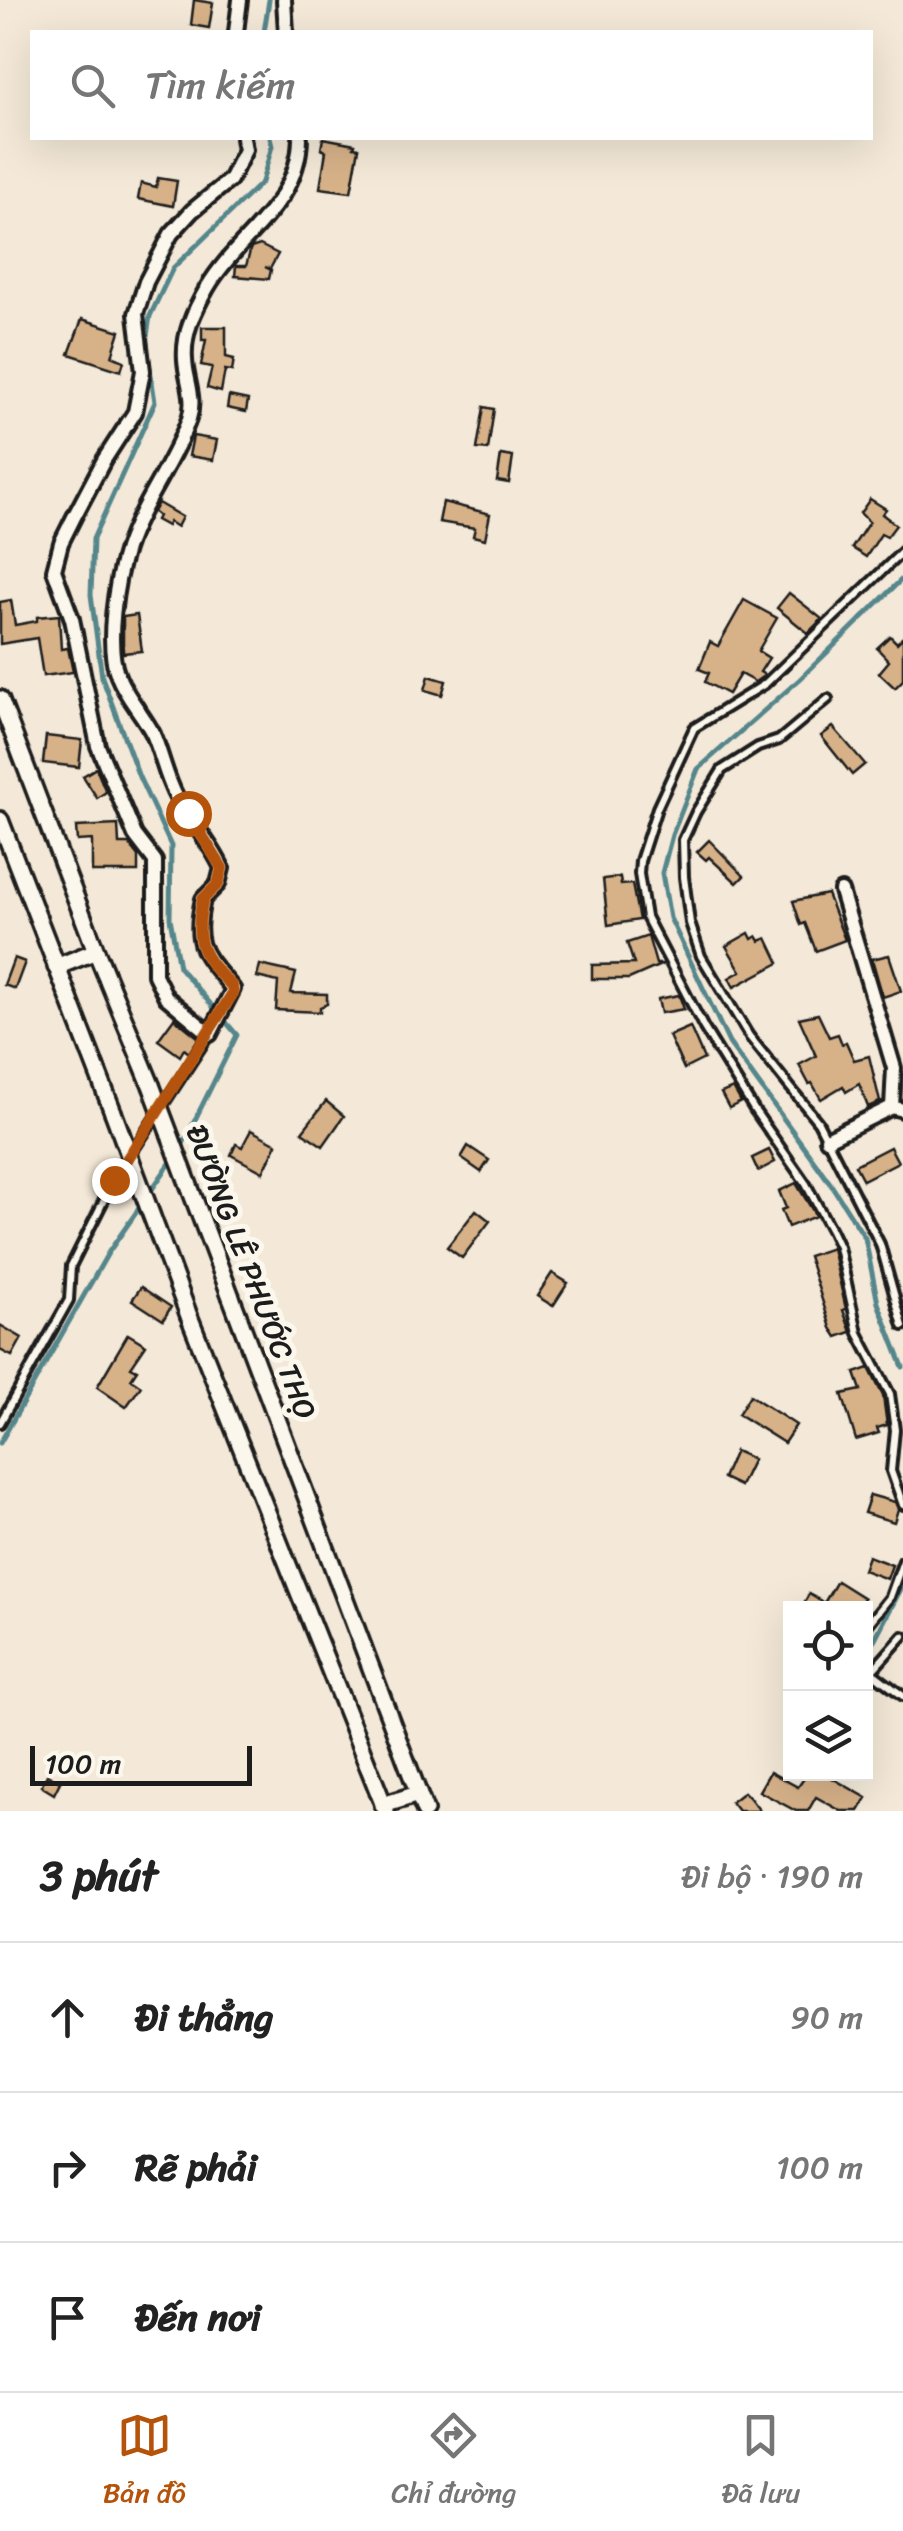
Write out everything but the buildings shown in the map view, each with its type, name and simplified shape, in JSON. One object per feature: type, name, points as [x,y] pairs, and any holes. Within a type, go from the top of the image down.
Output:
[{"type":"street","points":[[236,30],[240,0]]},
{"type":"street","points":[[284,0],[286,30]]},
{"type":"street","points":[[244,140],[244,150],[230,180],[171,234],[146,282],[136,314],[142,370],[136,412],[104,460],[74,517],[54,570],[75,630],[98,746],[135,835],[155,861],[155,975],[166,996],[212,1030],[234,989],[204,956],[200,930],[203,899],[218,884],[222,868],[175,794],[154,736],[118,676],[114,611],[117,581],[132,534],[192,410],[184,359],[188,324],[213,278],[284,194],[297,166],[300,140]]},
{"type":"street","name":"ĐƯỜNG LÊ PHƯỚC THỌ","points":[[0,698],[96,951],[152,1085],[425,1811]]},
{"type":"street","points":[[0,820],[189,1316],[384,1808],[418,1794]]},
{"type":"street","points":[[827,1139],[898,1109],[894,1068],[841,890]]},
{"type":"street","points":[[56,968],[96,951]]},
{"type":"lane","points":[[903,551],[766,684],[694,728],[657,808],[639,874],[646,917],[704,1028],[832,1230],[858,1333],[890,1394],[895,1430],[891,1471],[903,1506]]},
{"type":"lane","points":[[828,700],[779,740],[758,747],[722,770],[696,812],[683,840],[690,924],[701,956],[748,1036],[818,1122],[880,1244],[903,1326]]},
{"type":"lane","points":[[0,1423],[69,1300],[72,1266],[114,1180],[212,1030]]},
{"type":"lane","points":[[873,1618],[890,1597],[903,1561]]},
{"type":"lane","points":[[873,1665],[903,1636]]},
{"type":"lane","points":[[873,1674],[903,1696]]},
{"type":"waterway","points":[[264,30],[269,0]]},
{"type":"waterway","points":[[180,1150],[237,1035],[179,967],[170,918],[171,846],[139,777],[102,677],[91,595],[93,539],[155,402],[146,342],[150,316],[173,268],[262,182],[270,140]]},
{"type":"waterway","points":[[903,578],[800,679],[698,769],[662,873],[670,918],[729,1043],[865,1238],[878,1303],[903,1367]]},
{"type":"waterway","points":[[148,1195],[173,1159]]},
{"type":"waterway","points":[[0,1443],[108,1253],[142,1204]]},
{"type":"waterway","points":[[873,1642],[903,1585]]},
{"type":"route","points":[[114,1180],[210,1034],[234,989],[204,956],[200,917],[203,899],[218,884],[222,868],[188,813]]}]
